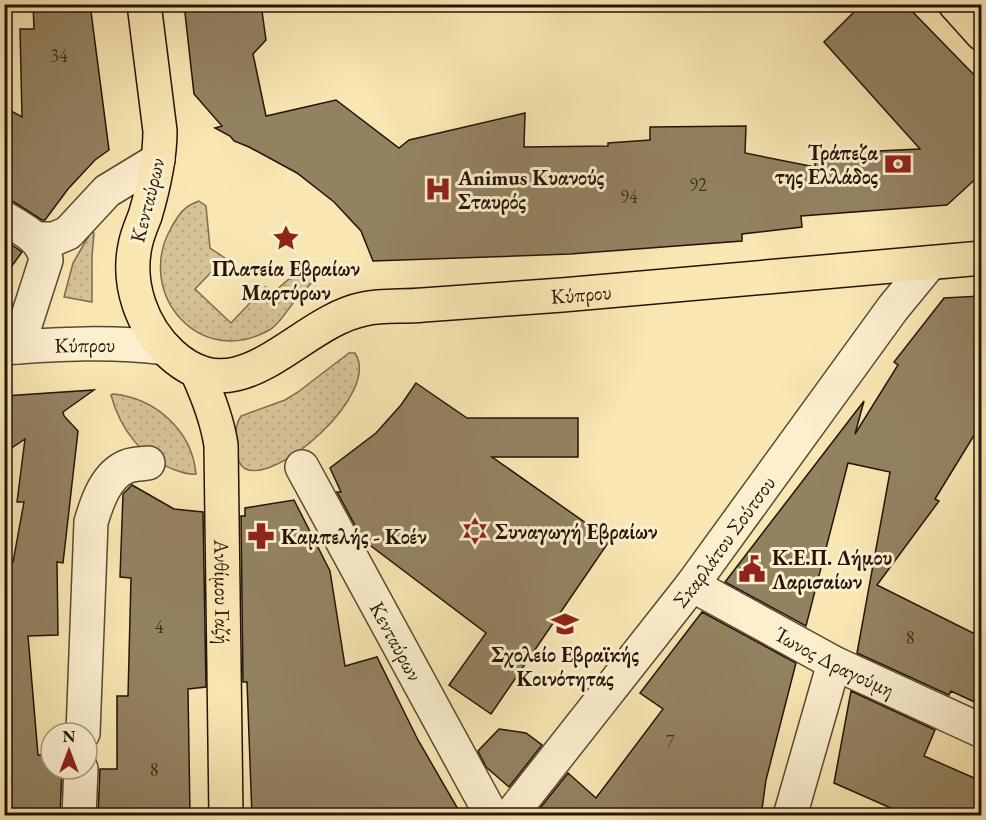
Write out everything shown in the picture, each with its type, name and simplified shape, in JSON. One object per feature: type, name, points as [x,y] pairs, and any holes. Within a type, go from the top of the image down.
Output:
[{"type":"main road","name":"Κενταύρων","points":[[144,4],[160,131],[158,160],[144,216],[137,233],[132,263],[138,302],[145,320],[165,348],[197,372]]},
{"type":"main road","points":[[955,4],[981,34]]},
{"type":"main road","name":"Κύπρου","points":[[197,372],[227,375],[262,366],[324,325],[356,310],[373,307],[540,296],[930,263],[980,256]]},
{"type":"main road","name":"Ανθίμου Γαζή","points":[[197,372],[218,425],[221,445],[226,816]]},
{"type":"street","points":[[36,239],[54,239],[68,233],[107,191],[158,160]]},
{"type":"street","points":[[4,218],[36,239],[45,250],[46,260],[11,347]]},
{"type":"street","name":"Σκαρλάτου Σούτσου","points":[[510,816],[692,585],[893,308],[930,263]]},
{"type":"street","name":"Κύπρου","points":[[11,347],[93,343],[165,348]]},
{"type":"street","points":[[83,721],[91,522],[97,502],[109,480],[126,467],[148,463]]},
{"type":"street","name":"Κενταύρων","points":[[302,467],[492,816]]},
{"type":"street","name":"Ίωνος Δραγούμη","points":[[692,585],[834,663],[981,731]]},
{"type":"street","points":[[790,816],[834,663]]},
{"type":"street","points":[[79,816],[80,781]]},
{"type":"shaded area","points":[[199,201],[206,206],[210,248],[225,258],[195,289],[231,323],[265,287],[275,291],[289,279],[316,270],[320,274],[271,329],[245,339],[221,340],[199,333],[181,319],[168,300],[161,278],[162,253],[171,228],[179,215],[189,205]]},
{"type":"shaded area","points":[[91,232],[94,233],[92,302],[64,297],[73,263]]},
{"type":"shaded area","points":[[349,353],[355,353],[359,370],[353,391],[340,412],[321,433],[278,464],[258,470],[244,468],[238,458],[235,442],[236,429],[241,416],[285,400]]},
{"type":"shaded area","points":[[111,395],[143,402],[157,409],[169,419],[187,444],[196,474],[165,466],[144,451],[120,420]]},
{"type":"building","points":[[33,4],[90,4],[109,150],[95,160],[68,189],[45,220],[14,202],[4,199],[4,107],[22,117],[20,29],[34,29]]},
{"type":"building","points":[[184,4],[261,4],[266,40],[253,54],[266,116],[336,100],[399,148],[409,140],[525,113],[524,147],[608,146],[608,143],[650,140],[650,127],[746,126],[745,153],[815,167],[815,154],[920,149],[824,42],[862,4],[905,4],[981,82],[981,174],[947,205],[801,216],[802,227],[742,234],[742,241],[570,254],[373,261],[361,231],[334,202],[297,173],[234,141],[230,136],[215,128],[222,126],[194,94]]},
{"type":"building","points":[[4,240],[22,252],[4,277]]},
{"type":"building","points":[[981,296],[981,424],[935,499],[939,501],[877,585],[981,637],[981,705],[951,691],[949,695],[857,653],[890,472],[848,463],[806,626],[725,582],[864,401],[855,434],[898,365],[894,362],[944,298]]},
{"type":"building","points":[[416,383],[467,418],[578,418],[578,457],[492,457],[610,540],[491,714],[449,685],[486,633],[363,540],[337,492],[341,492],[330,468],[376,433],[401,405]]},
{"type":"building","points":[[94,390],[63,412],[78,431],[63,563],[57,562],[58,635],[28,636],[39,755],[39,781],[61,781],[60,816],[4,816],[4,562],[13,562],[24,502],[17,502],[25,439],[4,453],[4,396]]},
{"type":"building","points":[[132,485],[174,509],[203,512],[206,687],[188,689],[190,816],[98,816],[100,769],[117,769],[117,696],[128,696],[131,578],[120,577],[123,494]]},
{"type":"building","points":[[294,500],[330,571],[345,666],[377,657],[418,740],[462,816],[252,816],[247,682],[243,682],[241,516],[245,516],[245,508]]},
{"type":"building","points":[[702,612],[796,663],[766,780],[761,816],[541,816],[537,812],[568,773],[596,798],[663,709],[640,693]]},
{"type":"building","points":[[851,691],[935,730],[924,756],[981,781],[981,816],[909,816],[834,783]]},
{"type":"building","points":[[499,729],[526,733],[542,745],[509,787],[486,767],[478,751]]},
{"type":"place","name":"Τράπεζα της Ελλάδος","points":[[898,164]]},
{"type":"place","name":"Animus Κυανούς Σταυρός","points":[[438,189]]},
{"type":"place","name":"Πλατεία Εβραίων Μαρτύρων","points":[[286,238]]},
{"type":"place","name":"Συναγωγή Εβραίων","points":[[475,531]]},
{"type":"place","name":"Καμπελής - Κοέν","points":[[261,536]]},
{"type":"place","name":"Κ.Ε.Π. Δήμου Λαρισαίων","points":[[752,569]]},
{"type":"place","name":"Σχολείο Εβραϊκής Κοινότητας","points":[[565,624]]}]
